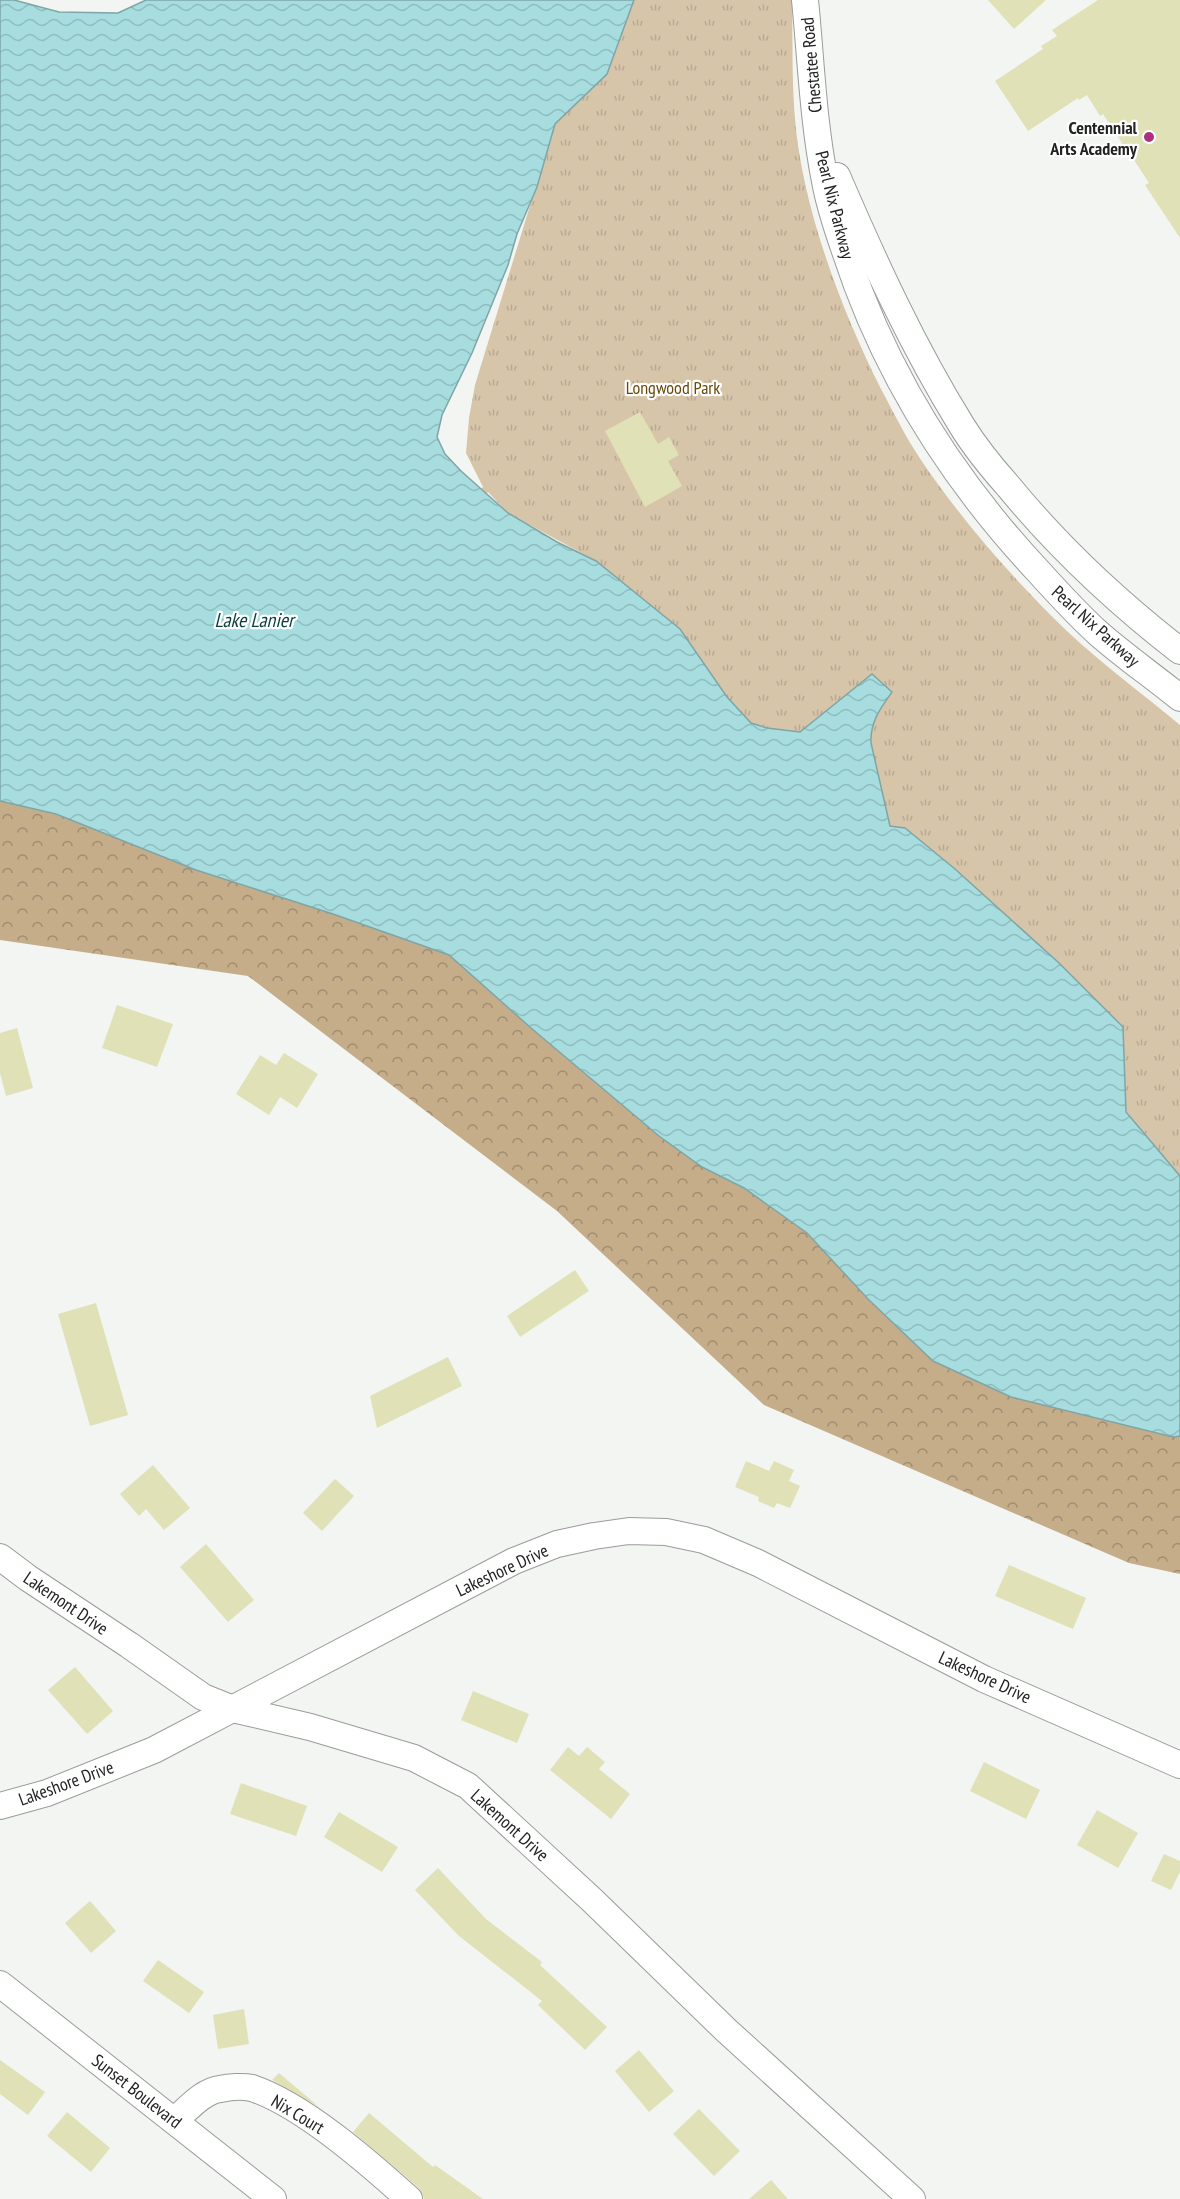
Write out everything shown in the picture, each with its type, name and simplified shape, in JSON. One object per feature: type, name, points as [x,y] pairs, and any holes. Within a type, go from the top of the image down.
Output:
[{"type":"street","name":"Chestatee Road","points":[[805,0],[817,129]]},
{"type":"street","name":"Pearl Nix Parkway","points":[[817,129],[861,232],[904,321],[962,427],[1033,517],[1077,563],[1180,651]]},
{"type":"street","name":"Pearl Nix Parkway","points":[[817,129],[825,182],[859,293],[881,345],[910,400],[948,462],[969,492],[1012,544],[1058,593],[1098,632],[1180,698]]},
{"type":"street","name":"Lakeshore Drive","points":[[0,1806],[46,1792],[154,1750],[514,1561],[557,1544],[629,1531],[666,1532],[704,1540],[758,1563],[984,1679],[1180,1765]]},
{"type":"street","name":"Lakemont Drive","points":[[0,1557],[203,1697],[233,1709],[310,1727],[414,1758],[468,1786],[592,1900],[727,2031],[912,2199]]},
{"type":"street","name":"Sunset Boulevard","points":[[0,1984],[176,2120],[273,2199]]},
{"type":"street","name":"Nix Court","points":[[176,2120],[197,2100],[218,2089],[249,2087],[278,2099],[330,2133],[409,2199]]},
{"type":"green space","name":"Longwood Park","points":[[634,0],[792,0],[793,91],[803,176],[820,239],[842,301],[867,361],[900,425],[921,460],[954,506],[1028,592],[1081,644],[1180,725],[1180,1176],[1126,1112],[1123,1027],[1059,963],[955,869],[905,828],[890,826],[871,735],[876,716],[892,692],[872,675],[800,733],[751,723],[727,697],[680,629],[596,561],[508,513],[488,492],[445,535],[440,530],[483,487],[466,453],[475,385],[555,124],[607,74]]},
{"type":"green space","points":[[0,792],[325,874],[1180,1419],[1180,1574],[1129,1563],[764,1405],[557,1211],[248,976],[0,940]]},
{"type":"water","name":"Lake Lanier","points":[[0,0],[14,0],[59,12],[118,13],[146,0],[634,0],[607,74],[555,124],[537,187],[517,234],[508,265],[472,353],[442,415],[437,437],[445,454],[508,513],[557,542],[596,561],[680,629],[727,697],[751,723],[767,728],[800,732],[872,674],[892,692],[874,722],[871,735],[890,826],[905,828],[955,869],[1059,963],[1123,1027],[1126,1112],[1180,1176],[1180,1436],[1173,1437],[1011,1397],[933,1361],[868,1299],[807,1233],[744,1188],[702,1167],[659,1136],[449,955],[333,914],[196,870],[56,814],[0,801]]},
{"type":"building","points":[[988,0],[1046,0],[1014,29]]},
{"type":"building","name":"Centennial Arts Academy","points":[[1098,0],[1180,0],[1180,238],[1145,185],[1149,183],[1132,157],[1129,159],[1119,145],[1122,143],[1103,114],[1100,116],[1087,95],[1079,100],[1078,98],[1028,131],[995,81],[1043,49],[1041,46],[1057,36],[1052,30]]},
{"type":"building","points":[[640,412],[658,444],[669,437],[679,455],[668,461],[682,486],[645,507],[605,431]]},
{"type":"building","points":[[117,1005],[173,1024],[157,1067],[102,1048]]},
{"type":"building","points":[[17,1028],[33,1088],[6,1096],[0,1073],[0,1033]]},
{"type":"building","points":[[284,1053],[318,1074],[297,1108],[280,1097],[269,1115],[236,1094],[260,1055],[276,1065]]},
{"type":"building","points":[[575,1270],[589,1291],[520,1337],[507,1316]]},
{"type":"building","points":[[96,1303],[128,1415],[90,1426],[58,1314]]},
{"type":"building","points":[[448,1357],[462,1386],[377,1428],[370,1396]]},
{"type":"building","points":[[746,1461],[769,1471],[774,1461],[794,1470],[789,1481],[800,1486],[790,1508],[777,1503],[774,1508],[758,1501],[759,1497],[735,1487]]},
{"type":"building","points":[[153,1465],[190,1508],[164,1530],[146,1509],[139,1516],[120,1494]]},
{"type":"building","points":[[335,1479],[354,1496],[322,1531],[303,1513]]},
{"type":"building","points":[[206,1544],[254,1600],[228,1622],[180,1567]]},
{"type":"building","points":[[1009,1565],[1086,1598],[1073,1629],[995,1596]]},
{"type":"building","points":[[75,1667],[113,1711],[87,1734],[48,1690]]},
{"type":"building","points":[[473,1691],[529,1714],[517,1743],[461,1720]]},
{"type":"building","points":[[568,1747],[579,1756],[587,1747],[605,1762],[599,1769],[630,1794],[611,1819],[550,1770]]},
{"type":"building","points":[[984,1762],[1040,1790],[1026,1819],[970,1791]]},
{"type":"building","points":[[241,1783],[307,1806],[296,1836],[230,1814]]},
{"type":"building","points":[[1097,1810],[1138,1833],[1118,1868],[1077,1845]]},
{"type":"building","points":[[339,1812],[398,1847],[382,1872],[324,1837]]},
{"type":"building","points":[[1164,1854],[1180,1861],[1180,1872],[1171,1890],[1151,1881]]},
{"type":"building","points":[[438,1868],[486,1919],[542,1962],[540,1965],[607,2027],[585,2050],[538,2005],[542,2001],[459,1936],[415,1890]]},
{"type":"building","points":[[90,1901],[116,1931],[91,1953],[65,1923]]},
{"type":"building","points":[[158,1960],[204,1992],[189,2013],[143,1981]]},
{"type":"building","points":[[244,2009],[249,2044],[218,2049],[213,2015]]},
{"type":"building","points":[[639,2050],[674,2091],[649,2112],[615,2071]]},
{"type":"building","points":[[0,2060],[45,2092],[28,2115],[0,2094]]},
{"type":"building","points":[[279,2073],[318,2106],[272,2080]]},
{"type":"building","points":[[699,2109],[740,2151],[714,2176],[673,2134]]},
{"type":"building","points":[[67,2112],[110,2148],[91,2172],[47,2136]]},
{"type":"building","points":[[369,2113],[433,2167],[435,2165],[483,2199],[424,2199],[419,2188],[353,2132]]},
{"type":"building","points":[[771,2180],[788,2199],[749,2199]]},
{"type":"place","name":"Centennial Arts Academy","points":[[1149,137]]}]
